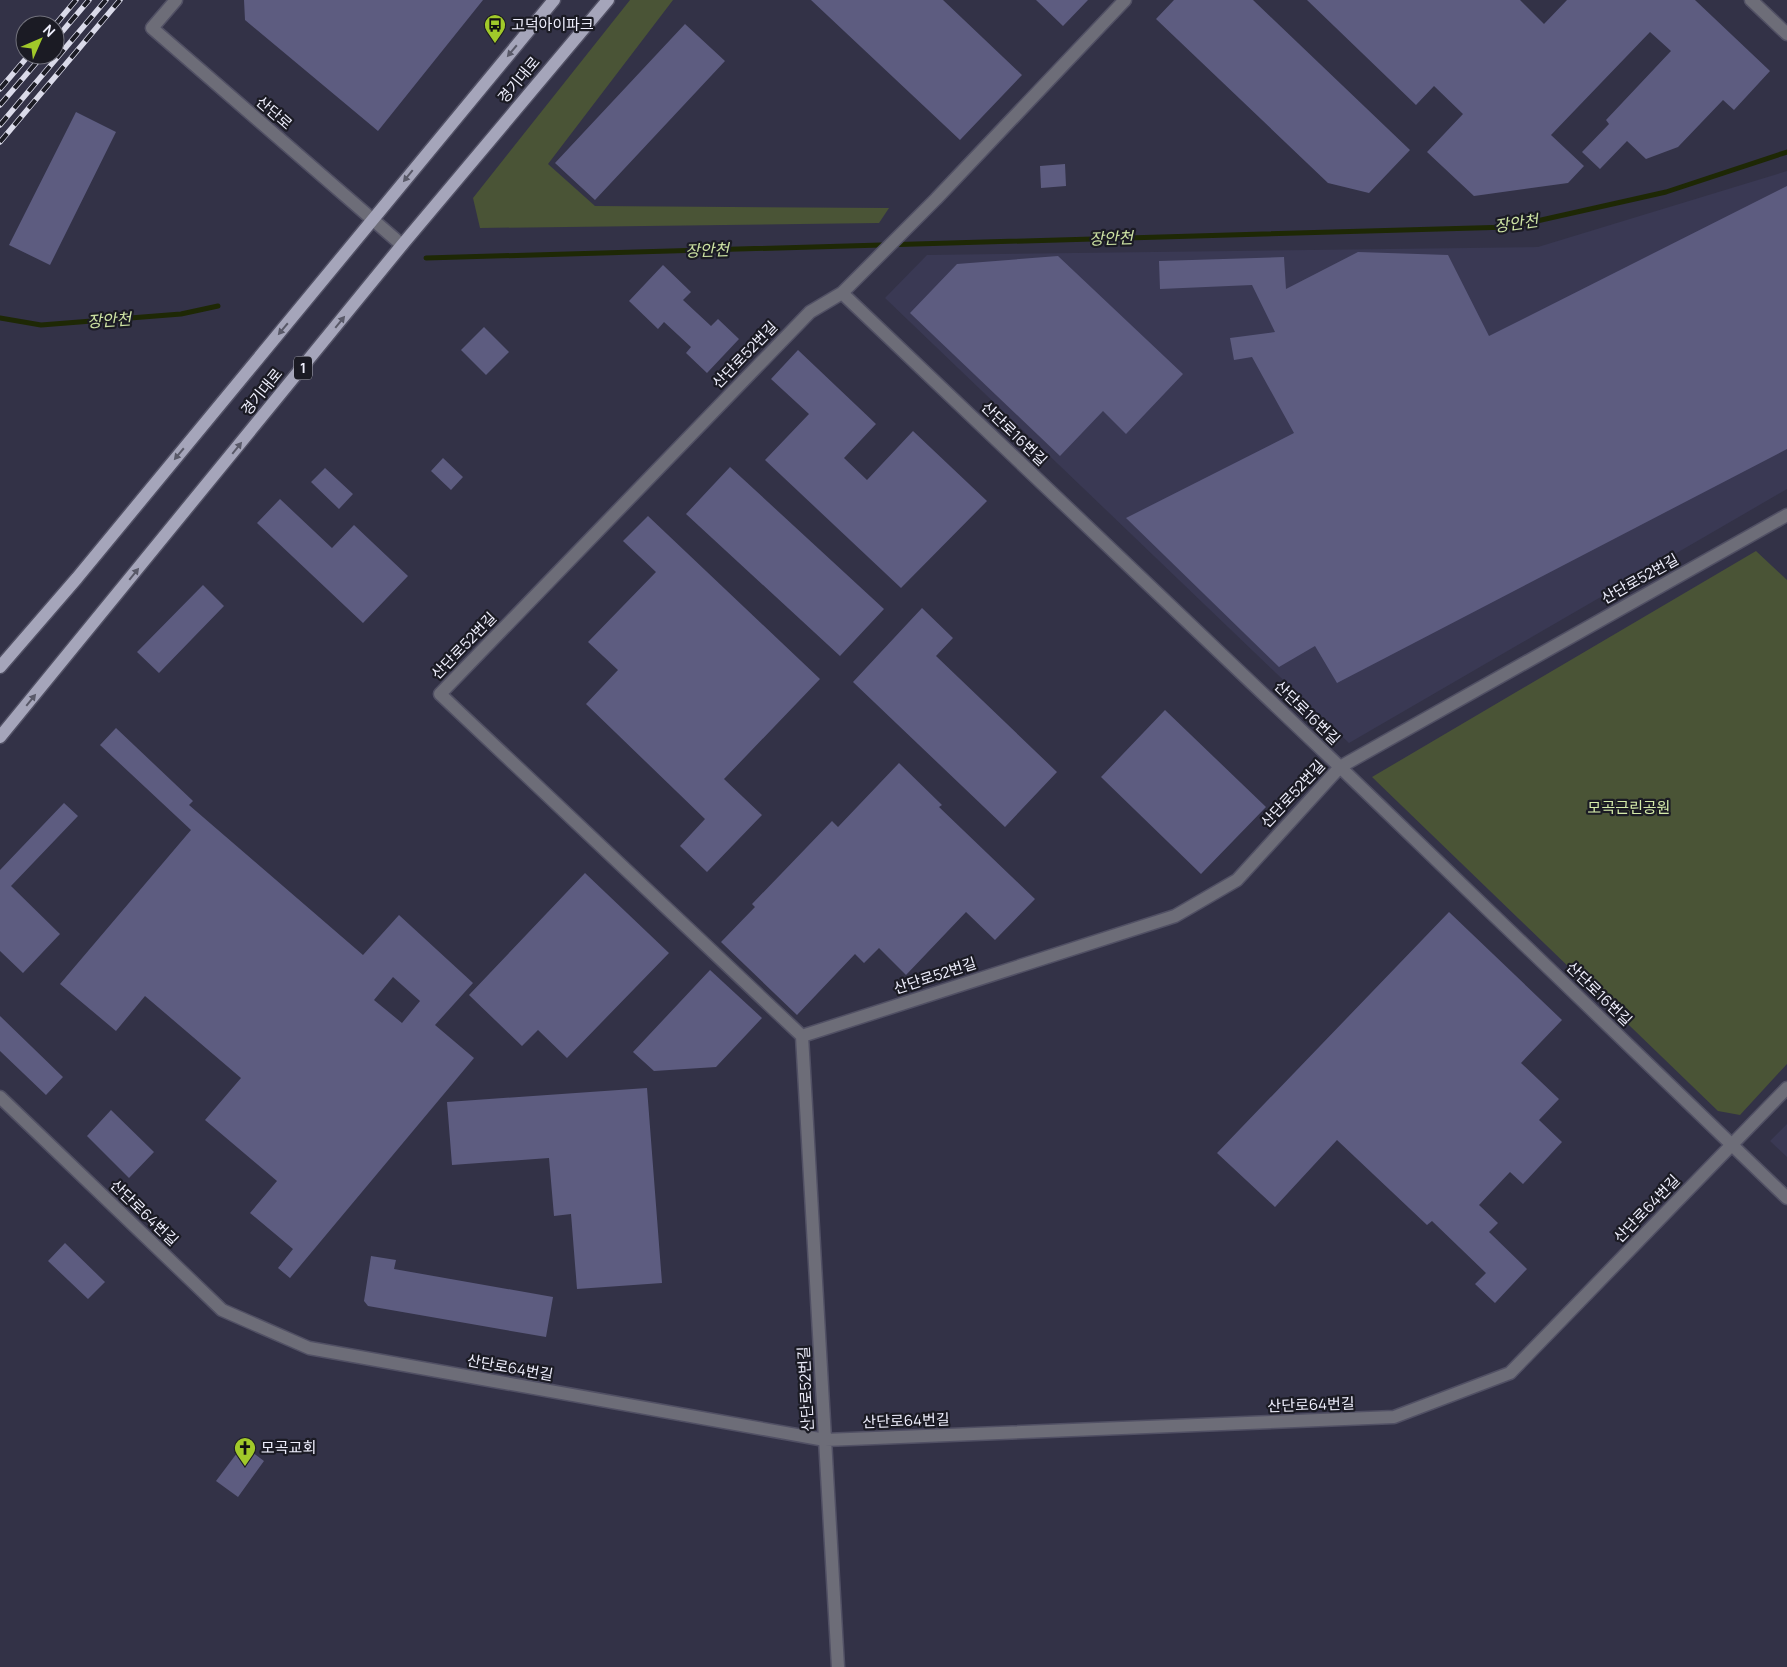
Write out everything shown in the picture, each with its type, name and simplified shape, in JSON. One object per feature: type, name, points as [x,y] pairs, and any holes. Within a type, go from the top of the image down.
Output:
[{"type":"main road","name":"경기대로","points":[[0,667],[77,578],[554,0]]},
{"type":"main road","name":"경기대로","points":[[0,737],[402,245],[608,0]]},
{"type":"street","name":"산단로","points":[[176,0],[152,28],[372,221],[402,245]]},
{"type":"street","points":[[842,293],[936,199],[1125,0]]},
{"type":"street","points":[[1751,0],[1785,28]]},
{"type":"street","name":"산단로16번길","points":[[842,293],[1340,767],[1787,1198]]},
{"type":"street","name":"산단로52번길","points":[[838,1667],[802,1036],[440,694],[810,312],[842,293]]},
{"type":"street","name":"산단로52번길","points":[[802,1036],[1175,916],[1236,880],[1340,767],[1787,515]]},
{"type":"street","name":"산단로64번길","points":[[0,1097],[222,1310],[309,1348],[825,1440],[1394,1417],[1510,1372],[1787,1088]]},
{"type":"shaded area","points":[[1787,171],[1787,489],[1349,743],[885,298],[927,255],[1538,247]]},
{"type":"shaded area","points":[[1787,1124],[1787,1157],[1770,1141]]},
{"type":"green space","points":[[630,0],[673,0],[548,164],[595,206],[889,208],[879,223],[480,228],[473,198]]},
{"type":"green space","name":"모곡근린공원","points":[[1756,551],[1787,580],[1787,1064],[1740,1115],[1718,1111],[1372,777]]},
{"type":"building","points":[[244,0],[483,0],[378,131],[245,20]]},
{"type":"building","points":[[811,0],[943,0],[1022,75],[960,140]]},
{"type":"building","points":[[1036,0],[1088,0],[1063,26]]},
{"type":"building","points":[[1174,0],[1253,0],[1410,150],[1369,193],[1328,183],[1156,19]]},
{"type":"building","points":[[1307,0],[1520,0],[1544,24],[1567,0],[1695,0],[1770,71],[1734,110],[1723,100],[1678,147],[1646,159],[1627,141],[1600,169],[1582,152],[1609,124],[1606,120],[1671,51],[1650,32],[1551,135],[1584,166],[1568,183],[1474,196],[1427,152],[1463,114],[1434,86],[1416,105]]},
{"type":"building","points":[[685,24],[725,61],[595,200],[555,163]]},
{"type":"building","points":[[76,112],[116,132],[50,265],[9,245]]},
{"type":"building","points":[[1065,164],[1066,186],[1041,188],[1040,166]]},
{"type":"building","points":[[1787,186],[1787,449],[1337,683],[1315,646],[1279,667],[1126,518],[1294,433],[1252,357],[1234,360],[1230,338],[1275,332],[1252,285],[1160,289],[1159,261],[1284,257],[1286,289],[1358,252],[1448,255],[1489,336]]},
{"type":"building","points":[[1058,256],[1183,374],[1126,434],[1103,411],[1060,456],[910,313],[957,264]]},
{"type":"building","points":[[663,265],[691,292],[683,300],[711,326],[718,319],[739,339],[707,373],[686,353],[691,347],[664,322],[658,329],[629,301]]},
{"type":"building","points":[[484,327],[509,352],[486,375],[461,350]]},
{"type":"building","points":[[798,350],[876,424],[844,458],[867,480],[913,431],[987,501],[901,588],[765,460],[809,414],[771,379]]},
{"type":"building","points":[[443,458],[463,477],[451,490],[431,471]]},
{"type":"building","points":[[730,467],[884,609],[840,656],[686,514]]},
{"type":"building","points":[[325,468],[353,494],[339,509],[311,482]]},
{"type":"building","points":[[280,499],[332,548],[354,525],[408,576],[363,623],[257,523]]},
{"type":"building","points":[[648,516],[820,679],[724,779],[762,815],[707,872],[680,846],[705,819],[586,704],[618,670],[588,642],[656,572],[623,541]]},
{"type":"building","points":[[203,585],[224,606],[159,673],[137,652]]},
{"type":"building","points":[[922,608],[953,638],[936,656],[1057,772],[1005,827],[853,682]]},
{"type":"building","points":[[1165,710],[1266,807],[1201,874],[1101,777]]},
{"type":"building","points":[[116,728],[193,801],[189,805],[363,955],[399,915],[473,983],[435,1025],[474,1058],[290,1278],[278,1268],[293,1249],[250,1213],[277,1181],[205,1120],[241,1078],[145,996],[116,1031],[60,984],[191,830],[100,745]],"holes":[[[393,977],[420,1001],[402,1023],[374,1000]]]},
{"type":"building","points":[[899,763],[942,805],[939,807],[1035,899],[995,940],[966,912],[906,975],[879,948],[864,963],[855,954],[797,1015],[721,942],[755,907],[752,904],[832,821],[838,827]]},
{"type":"building","points":[[64,803],[78,816],[11,886],[60,934],[23,973],[0,951],[0,870]]},
{"type":"building","points":[[585,873],[669,953],[567,1058],[538,1030],[522,1046],[469,995]]},
{"type":"building","points":[[1449,912],[1562,1020],[1521,1063],[1559,1099],[1539,1120],[1562,1142],[1523,1184],[1510,1172],[1479,1205],[1498,1223],[1489,1232],[1527,1269],[1495,1303],[1475,1284],[1486,1273],[1432,1221],[1427,1225],[1337,1140],[1275,1207],[1217,1153]]},
{"type":"building","points":[[710,970],[762,1018],[716,1067],[654,1071],[633,1052]]},
{"type":"building","points":[[0,1016],[63,1077],[46,1095],[0,1051]]},
{"type":"building","points":[[647,1088],[662,1283],[577,1289],[571,1214],[554,1216],[549,1158],[452,1165],[447,1102]]},
{"type":"building","points":[[111,1110],[154,1152],[129,1178],[87,1136]]},
{"type":"building","points":[[65,1243],[105,1282],[88,1299],[48,1261]]},
{"type":"building","points":[[371,1256],[396,1260],[394,1269],[553,1297],[546,1337],[368,1306],[364,1301]]},
{"type":"building","points":[[243,1445],[264,1461],[238,1497],[216,1481]]},
{"type":"waterway","name":"장안천","points":[[426,258],[1510,227],[1666,192],[1787,152]]},
{"type":"waterway","name":"장안천","points":[[0,318],[41,325],[181,314],[218,306]]},
{"type":"railway","points":[[63,15],[76,0]]},
{"type":"railway","points":[[65,28],[89,0]]},
{"type":"railway","points":[[0,125],[106,0]]},
{"type":"railway","points":[[0,142],[120,0]]},
{"type":"railway","points":[[0,89],[20,65]]},
{"type":"railway","points":[[0,105],[34,65]]},
{"type":"place","name":"고덕아이파크","points":[[495,44]]},
{"type":"place","name":"모곡교회","points":[[245,1467]]}]
